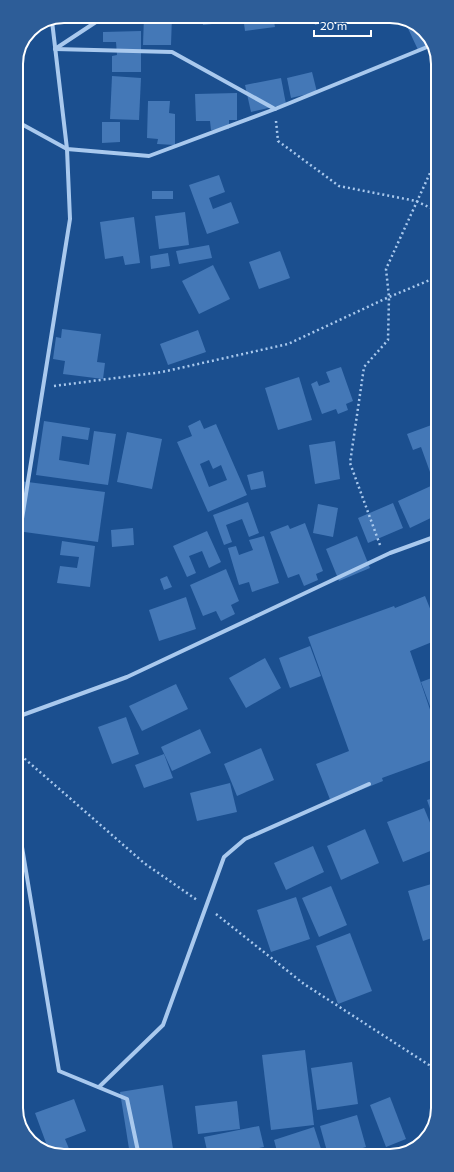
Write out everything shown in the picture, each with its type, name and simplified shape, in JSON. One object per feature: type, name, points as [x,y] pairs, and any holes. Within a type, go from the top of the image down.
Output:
[{"type":"street","points":[[55,49],[94,23]]},
{"type":"street","points":[[23,513],[70,220],[67,149],[52,25]]},
{"type":"street","points":[[23,125],[67,149],[149,156],[275,109],[427,47]]},
{"type":"street","points":[[55,49],[172,52],[275,109]]},
{"type":"street","points":[[23,715],[127,677],[384,556],[431,538]]},
{"type":"street","points":[[99,1087],[164,1025],[224,857],[246,839],[369,784]]},
{"type":"street","points":[[23,853],[59,1071],[127,1099],[138,1149]]},
{"type":"path","points":[[275,109],[278,141],[340,186],[416,201],[431,208]]},
{"type":"path","points":[[384,556],[350,463],[364,367],[388,340],[389,297],[386,269],[431,170]]},
{"type":"path","points":[[43,388],[162,372],[288,344],[389,297],[431,280]]},
{"type":"path","points":[[23,757],[144,863],[206,906],[304,984],[430,1065],[431,1067]]},
{"type":"building","points":[[144,23],[172,23],[171,45],[143,45]]},
{"type":"building","points":[[203,23],[212,24],[203,25]]},
{"type":"building","points":[[244,23],[274,23],[275,27],[245,31]]},
{"type":"building","points":[[407,27],[419,35],[428,47],[419,52]]},
{"type":"building","points":[[141,31],[141,72],[112,72],[112,56],[117,55],[116,42],[103,42],[103,32]]},
{"type":"building","points":[[312,72],[317,92],[291,98],[287,78]]},
{"type":"building","points":[[112,76],[141,78],[139,120],[110,119]]},
{"type":"building","points":[[281,78],[286,104],[251,112],[245,85]]},
{"type":"building","points":[[237,93],[237,120],[229,120],[229,129],[211,130],[210,121],[196,121],[195,94]]},
{"type":"building","points":[[148,101],[170,101],[169,113],[175,114],[175,145],[157,144],[158,139],[147,138]]},
{"type":"building","points":[[102,122],[120,122],[120,142],[102,143]]},
{"type":"building","points":[[219,175],[225,192],[209,198],[213,209],[231,202],[239,223],[207,234],[189,185]]},
{"type":"building","points":[[152,191],[173,191],[173,199],[152,199]]},
{"type":"building","points":[[185,212],[189,245],[159,249],[155,216]]},
{"type":"building","points":[[134,217],[140,263],[125,265],[123,256],[105,259],[100,222]]},
{"type":"building","points":[[209,245],[212,258],[179,264],[176,251]]},
{"type":"building","points":[[280,251],[290,278],[259,289],[249,262]]},
{"type":"building","points":[[168,253],[170,266],[151,269],[150,256]]},
{"type":"building","points":[[213,265],[230,299],[199,314],[182,281]]},
{"type":"building","points":[[62,329],[101,334],[97,362],[105,363],[103,379],[63,374],[65,361],[53,359],[56,337],[61,338]]},
{"type":"building","points":[[198,330],[206,352],[168,365],[160,344]]},
{"type":"building","points":[[341,367],[353,401],[346,404],[348,410],[338,414],[336,409],[322,414],[311,384],[317,381],[319,386],[330,382],[326,372]]},
{"type":"building","points":[[299,377],[312,420],[278,430],[265,388]]},
{"type":"building","points":[[200,420],[204,429],[216,424],[247,495],[208,512],[177,442],[192,436],[188,426]],"holes":[[[209,460],[213,469],[221,465],[227,480],[209,487],[200,464]]]},
{"type":"building","points":[[44,421],[90,428],[88,440],[62,436],[59,460],[89,465],[94,431],[116,434],[108,485],[36,475]]},
{"type":"building","points":[[431,425],[431,472],[421,447],[413,450],[407,434]]},
{"type":"building","points":[[127,432],[162,439],[152,489],[117,482]]},
{"type":"building","points":[[335,441],[340,479],[315,484],[309,445]]},
{"type":"building","points":[[263,471],[266,487],[251,490],[247,475]]},
{"type":"building","points":[[23,481],[105,492],[98,542],[23,532]]},
{"type":"building","points":[[431,486],[431,518],[410,528],[398,501]]},
{"type":"building","points":[[248,502],[259,533],[249,537],[242,519],[226,525],[232,542],[224,545],[213,515]]},
{"type":"building","points":[[393,503],[403,528],[368,543],[358,518]]},
{"type":"building","points":[[318,504],[338,508],[333,537],[313,533]]},
{"type":"building","points":[[305,523],[323,571],[316,574],[318,580],[304,586],[299,574],[288,578],[270,532],[288,525],[290,529]]},
{"type":"building","points":[[133,528],[134,545],[112,547],[111,530]]},
{"type":"building","points":[[207,531],[221,562],[209,568],[202,551],[189,556],[196,573],[187,577],[173,546]]},
{"type":"building","points":[[264,536],[279,583],[252,592],[249,582],[239,585],[228,548],[236,546],[239,555],[253,550],[249,540]]},
{"type":"building","points":[[357,536],[370,568],[339,581],[326,549]]},
{"type":"building","points":[[62,541],[95,546],[90,587],[57,583],[60,566],[77,568],[79,557],[60,555]]},
{"type":"building","points":[[226,569],[239,601],[231,605],[235,614],[221,621],[216,611],[203,616],[190,585]]},
{"type":"building","points":[[167,576],[172,587],[164,590],[160,579]]},
{"type":"building","points":[[425,596],[431,611],[431,642],[410,651],[431,712],[431,760],[382,778],[383,781],[331,802],[316,764],[349,751],[308,637],[394,606],[395,608]]},
{"type":"building","points":[[186,597],[196,629],[159,641],[149,610]]},
{"type":"building","points":[[310,646],[321,676],[290,688],[279,658]]},
{"type":"building","points":[[265,658],[281,688],[246,708],[229,678]]},
{"type":"building","points":[[431,678],[431,709],[421,682]]},
{"type":"building","points":[[176,684],[188,709],[142,731],[129,706]]},
{"type":"building","points":[[126,717],[139,754],[112,764],[98,727]]},
{"type":"building","points":[[200,729],[211,753],[172,771],[161,747]]},
{"type":"building","points":[[261,748],[274,780],[237,796],[224,764]]},
{"type":"building","points":[[164,754],[173,778],[144,788],[135,765]]},
{"type":"building","points":[[230,783],[237,812],[197,821],[190,793]]},
{"type":"building","points":[[431,799],[431,812],[427,800]]},
{"type":"building","points":[[424,808],[431,825],[431,851],[403,862],[387,822]]},
{"type":"building","points":[[365,829],[379,863],[341,880],[327,846]]},
{"type":"building","points":[[313,846],[324,872],[286,890],[274,863]]},
{"type":"building","points":[[431,884],[431,938],[423,941],[408,891]]},
{"type":"building","points":[[331,886],[347,925],[319,937],[302,898]]},
{"type":"building","points":[[296,897],[310,939],[271,952],[257,910]]},
{"type":"building","points":[[350,933],[372,991],[338,1004],[316,946]]},
{"type":"building","points":[[305,1050],[314,1125],[271,1130],[262,1055]]},
{"type":"building","points":[[352,1062],[358,1104],[317,1110],[311,1068]]},
{"type":"building","points":[[163,1085],[173,1149],[129,1149],[120,1092]]},
{"type":"building","points":[[390,1097],[406,1139],[386,1147],[370,1105]]},
{"type":"building","points":[[74,1099],[86,1131],[65,1139],[69,1149],[51,1147],[47,1145],[35,1113]]},
{"type":"building","points":[[237,1101],[240,1129],[198,1134],[195,1106]]},
{"type":"building","points":[[357,1115],[366,1147],[359,1149],[326,1149],[320,1126]]},
{"type":"building","points":[[259,1126],[264,1147],[254,1149],[207,1149],[204,1137]]},
{"type":"building","points":[[314,1127],[321,1149],[276,1149],[274,1140]]}]
